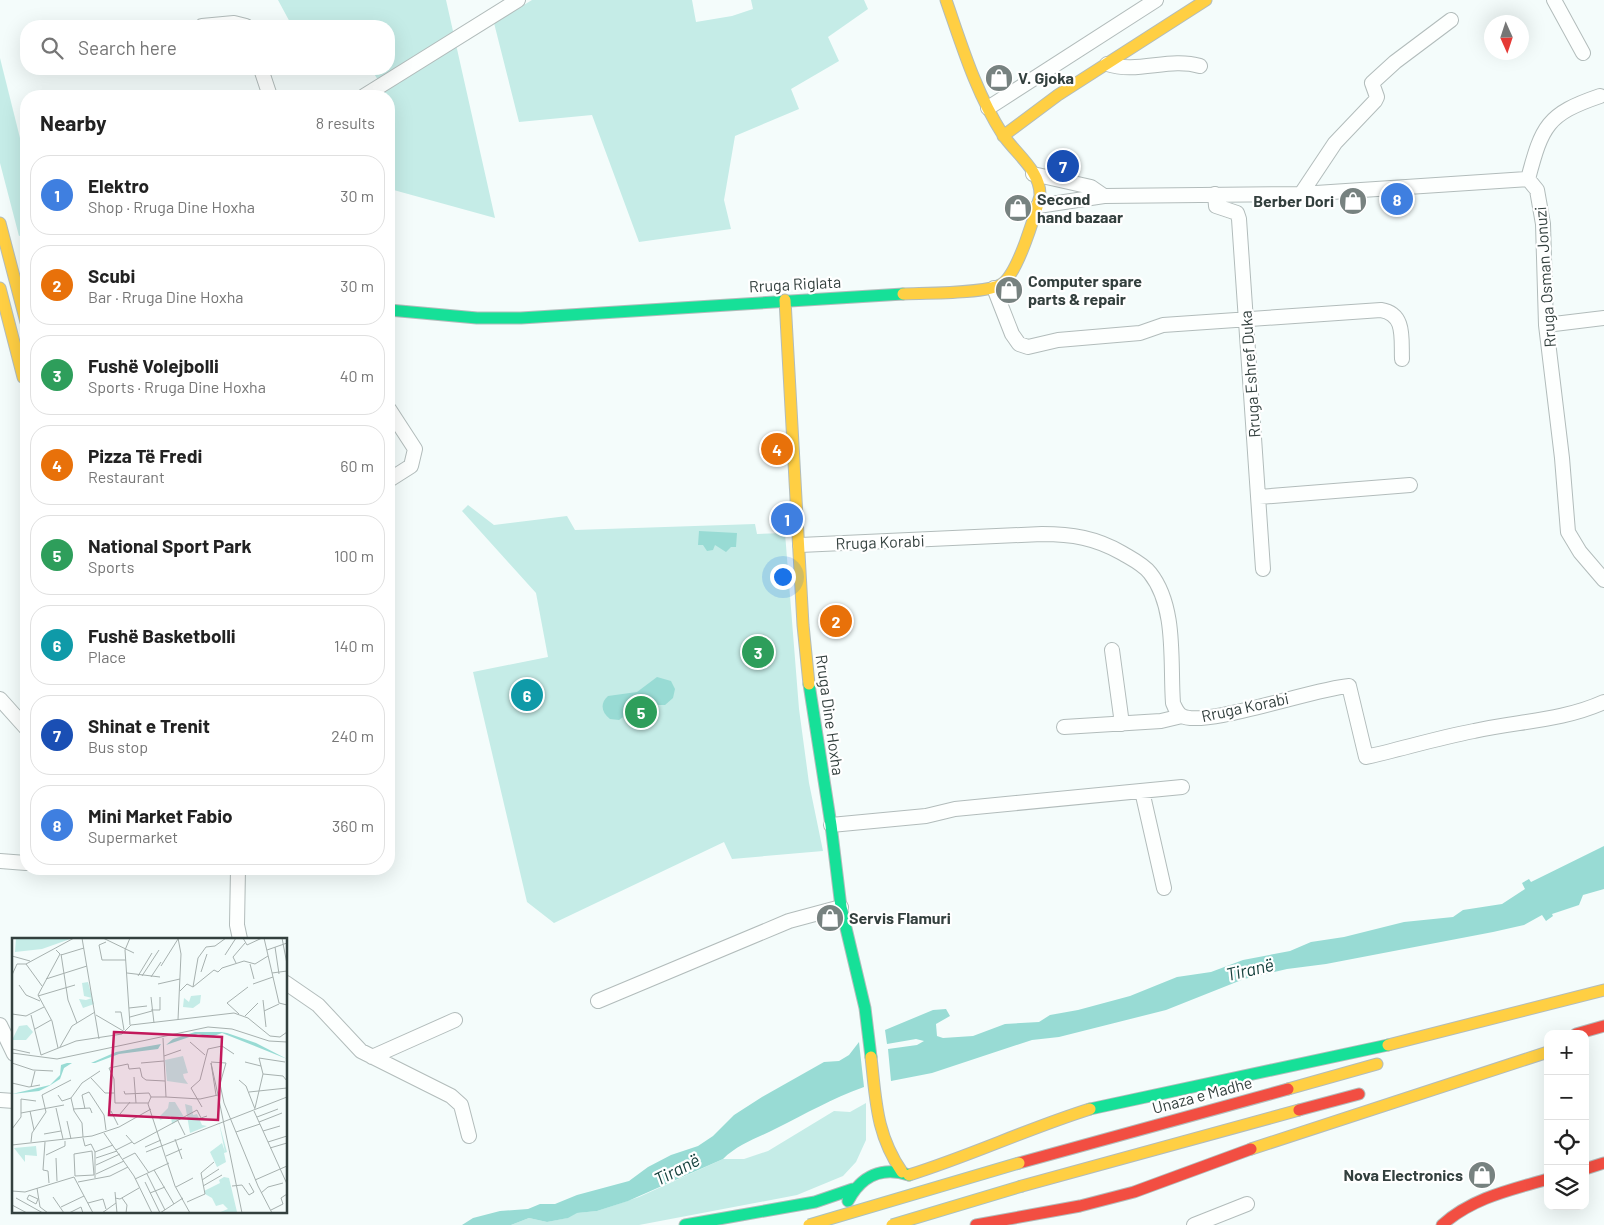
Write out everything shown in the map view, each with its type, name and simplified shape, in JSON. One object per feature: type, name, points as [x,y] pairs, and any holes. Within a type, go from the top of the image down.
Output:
[{"type":"main road","points":[[946,0],[988,108],[1003,136],[1034,174],[1040,189],[1038,206],[1008,279],[994,288]]},
{"type":"main road","points":[[1003,136],[1031,114],[1206,0]]},
{"type":"main road","points":[[0,224],[20,299]]},
{"type":"main road","points":[[0,288],[20,360]]},
{"type":"main road","name":"Rruga Riglata","points":[[395,311],[476,318],[521,318],[994,288]]},
{"type":"main road","name":"Rruga Dine Hoxha","points":[[785,300],[807,674],[831,825],[841,907],[866,1008],[880,1129],[891,1156],[906,1173],[919,1182],[930,1198],[932,1208],[930,1225]]},
{"type":"main road","points":[[848,1225],[847,1202],[854,1189],[868,1175],[879,1171],[906,1173],[950,1162],[1043,1124],[1108,1104],[1404,1042],[1604,990]]},
{"type":"main road","points":[[1516,1025],[1604,999]]},
{"type":"main road","points":[[1589,1030],[1604,1026]]},
{"type":"main road","points":[[1589,1040],[1604,1036]]},
{"type":"main road","points":[[1521,1048],[1544,1042]]},
{"type":"main road","points":[[976,1225],[1080,1206],[1134,1192],[1302,1131],[1544,1053]]},
{"type":"main road","name":"Unaza e Madhe","points":[[809,1225],[1019,1163],[1393,1060]]},
{"type":"main road","points":[[892,1225],[1022,1186],[1369,1091]]},
{"type":"main road","name":"Rruga Dine Hoxha","points":[[876,1150],[880,1129]]},
{"type":"main road","points":[[868,1175],[872,1163]]},
{"type":"main road","points":[[1589,1168],[1604,1163]]},
{"type":"main road","points":[[1442,1225],[1455,1213],[1472,1204],[1544,1181]]},
{"type":"main road","points":[[685,1225],[815,1202],[854,1189]]},
{"type":"street","points":[[374,90],[518,0]]},
{"type":"street","points":[[988,108],[1156,0]]},
{"type":"street","points":[[1554,0],[1582,53]]},
{"type":"street","points":[[1301,194],[1335,144],[1376,101],[1377,97],[1372,83],[1394,62],[1451,20]]},
{"type":"street","points":[[1107,64],[1130,68],[1185,62],[1200,66]]},
{"type":"street","points":[[264,75],[268,90]]},
{"type":"street","points":[[1038,206],[1104,196],[1301,194],[1528,179],[1543,134],[1551,120],[1577,104],[1600,96]]},
{"type":"street","points":[[1034,174],[1091,187],[1104,196]]},
{"type":"street","name":"Rruga Osman Jonuzi","points":[[1528,179],[1538,190],[1540,203],[1546,325],[1562,458],[1568,532],[1580,552],[1604,580]]},
{"type":"street","name":"Rruga Eshref Duka","points":[[1215,194],[1216,206],[1237,213],[1239,219],[1263,569]]},
{"type":"street","points":[[994,288],[1012,334],[1019,344],[1028,347],[1058,340],[1140,333],[1163,325],[1388,311],[1398,319],[1402,359]]},
{"type":"street","points":[[1546,325],[1604,318]]},
{"type":"street","points":[[395,418],[415,449],[412,466],[395,476]]},
{"type":"street","points":[[1259,497],[1410,485]]},
{"type":"street","name":"Rruga Korabi","points":[[800,545],[1061,534],[1093,539],[1140,564],[1157,584],[1169,627],[1173,703],[1182,716],[1195,718],[1227,714],[1325,689],[1349,686],[1366,757],[1475,730],[1559,718],[1583,712],[1604,702]]},
{"type":"street","points":[[1112,650],[1122,724]]},
{"type":"street","points":[[0,699],[20,721]]},
{"type":"street","points":[[1064,727],[1161,721],[1182,716]]},
{"type":"street","points":[[831,825],[926,816],[955,809],[1182,787]]},
{"type":"street","points":[[1142,791],[1164,888]]},
{"type":"street","points":[[0,861],[20,863]]},
{"type":"street","points":[[238,875],[237,925],[240,938]]},
{"type":"street","points":[[598,1001],[790,922],[841,907]]},
{"type":"street","points":[[288,983],[318,1005],[361,1051],[451,1096],[461,1105],[469,1136]]},
{"type":"street","points":[[372,1057],[455,1020]]},
{"type":"street","points":[[0,1025],[12,1050]]},
{"type":"street","points":[[1194,1225],[1247,1204]]},
{"type":"shaded area","points":[[278,0],[446,0],[495,218],[395,190],[395,90],[384,90],[375,75],[395,75],[395,20],[289,20]]},
{"type":"shaded area","points":[[532,0],[692,0],[696,22],[732,16],[753,9],[751,0],[864,0],[868,9],[828,37],[839,61],[791,89],[799,109],[735,136],[724,200],[731,229],[639,242],[592,115],[519,122],[494,23]]},
{"type":"shaded area","points":[[0,58],[20,138],[19,236],[0,163]]},
{"type":"shaded area","points":[[468,505],[494,525],[567,516],[575,530],[755,524],[757,534],[785,533],[799,709],[809,783],[823,851],[732,859],[724,842],[554,923],[527,902],[473,672],[548,657],[536,593],[462,511]]},
{"type":"shaded area","points":[[866,1103],[866,1140],[856,1162],[843,1176],[797,1195],[639,1225],[511,1225],[529,1218],[547,1222],[567,1218],[576,1213],[597,1211],[639,1197],[723,1159],[744,1159],[768,1151],[834,1111],[850,1112]]},
{"type":"water","points":[[699,531],[737,533],[736,547],[731,547],[726,552],[715,545],[713,550],[707,551],[703,545],[698,545]]},
{"type":"water","points":[[657,677],[671,681],[675,689],[673,698],[665,705],[640,705],[619,720],[610,719],[603,710],[605,699],[608,696],[637,692]]},
{"type":"water","name":"Tiranë","points":[[1604,846],[1604,889],[1583,895],[1579,905],[1552,914],[1553,916],[1546,921],[1542,915],[1524,925],[1493,932],[1326,964],[1287,969],[1244,979],[1166,1010],[1059,1037],[1032,1040],[932,1073],[891,1081],[888,1049],[917,1045],[924,1041],[916,1039],[887,1044],[885,1030],[933,1010],[946,1009],[950,1016],[936,1024],[937,1036],[943,1038],[973,1036],[1005,1024],[1039,1022],[1050,1015],[1078,1010],[1130,996],[1177,977],[1211,972],[1243,960],[1290,951],[1311,942],[1344,937],[1404,922],[1453,917],[1463,910],[1502,904],[1525,889],[1522,883],[1529,879],[1531,882]]},
{"type":"water","name":"Tiranë","points":[[859,1042],[864,1087],[830,1101],[748,1142],[735,1149],[723,1159],[628,1201],[597,1211],[577,1213],[568,1218],[547,1222],[529,1218],[511,1225],[462,1225],[473,1218],[500,1211],[528,1209],[540,1204],[555,1204],[577,1195],[629,1181],[648,1167],[671,1155],[698,1146],[713,1136],[734,1115],[762,1097],[824,1062],[839,1061],[849,1055]]},
{"type":"traffic: fast","points":[[395,311],[477,318],[521,318],[903,294]]},
{"type":"traffic: fast","points":[[809,684],[831,825],[841,907],[865,1008],[871,1057]]},
{"type":"traffic: fast","points":[[1090,1109],[1388,1045]]},
{"type":"traffic: fast","points":[[848,1201],[859,1185],[873,1175],[890,1172],[909,1175]]},
{"type":"traffic: fast","points":[[685,1225],[815,1202],[853,1189]]},
{"type":"traffic: slow","points":[[903,294],[983,290],[1002,284],[1008,278],[1020,256],[1040,196],[1039,187],[1032,171],[1003,135],[985,103],[970,69],[946,0]]},
{"type":"traffic: slow","points":[[1003,136],[1058,95],[1206,0]]},
{"type":"traffic: slow","points":[[0,223],[20,299]]},
{"type":"traffic: slow","points":[[0,288],[20,365]]},
{"type":"traffic: slow","points":[[785,300],[803,625],[809,684]]},
{"type":"traffic: slow","points":[[1388,1045],[1604,990]]},
{"type":"traffic: slow","points":[[1251,1149],[1544,1053]]},
{"type":"traffic: slow","points":[[871,1057],[876,1103],[882,1131],[893,1158],[902,1172]]},
{"type":"traffic: slow","points":[[1288,1089],[1377,1064]]},
{"type":"traffic: slow","points":[[909,1175],[1090,1109]]},
{"type":"traffic: slow","points":[[1022,1186],[1299,1110]]},
{"type":"traffic: slow","points":[[809,1225],[1019,1163]]},
{"type":"traffic: slow","points":[[892,1225],[1022,1186]]},
{"type":"traffic: jam","points":[[1589,1030],[1604,1026]]},
{"type":"traffic: jam","points":[[1019,1163],[1288,1089]]},
{"type":"traffic: jam","points":[[1299,1110],[1359,1094]]},
{"type":"traffic: jam","points":[[976,1225],[1080,1206],[1134,1192],[1251,1149]]},
{"type":"traffic: jam","points":[[1589,1168],[1604,1163]]},
{"type":"traffic: jam","points":[[1442,1225],[1479,1201],[1544,1180]]},
{"type":"place","name":"V. Gjoka","points":[[999,78]]},
{"type":"place","name":"Shinat e Trenit","points":[[1063,166]]},
{"type":"place","name":"Mini Market Fabio","points":[[1397,199]]},
{"type":"place","name":"Berber Dori","points":[[1353,201]]},
{"type":"place","name":"Second hand bazaar","points":[[1018,208]]},
{"type":"place","name":"Computer spare parts & repair","points":[[1009,290]]},
{"type":"place","name":"Pizza Të Fredi","points":[[777,449]]},
{"type":"place","name":"Elektro","points":[[787,519]]},
{"type":"place","name":"Scubi","points":[[836,621]]},
{"type":"place","name":"Fushë Volejbolli","points":[[758,652]]},
{"type":"place","name":"Fushë Basketbolli","points":[[527,695]]},
{"type":"place","name":"National Sport Park","points":[[641,712]]},
{"type":"place","name":"Servis Flamuri","points":[[830,918]]},
{"type":"place","name":"Nova Electronics","points":[[1482,1175]]}]
